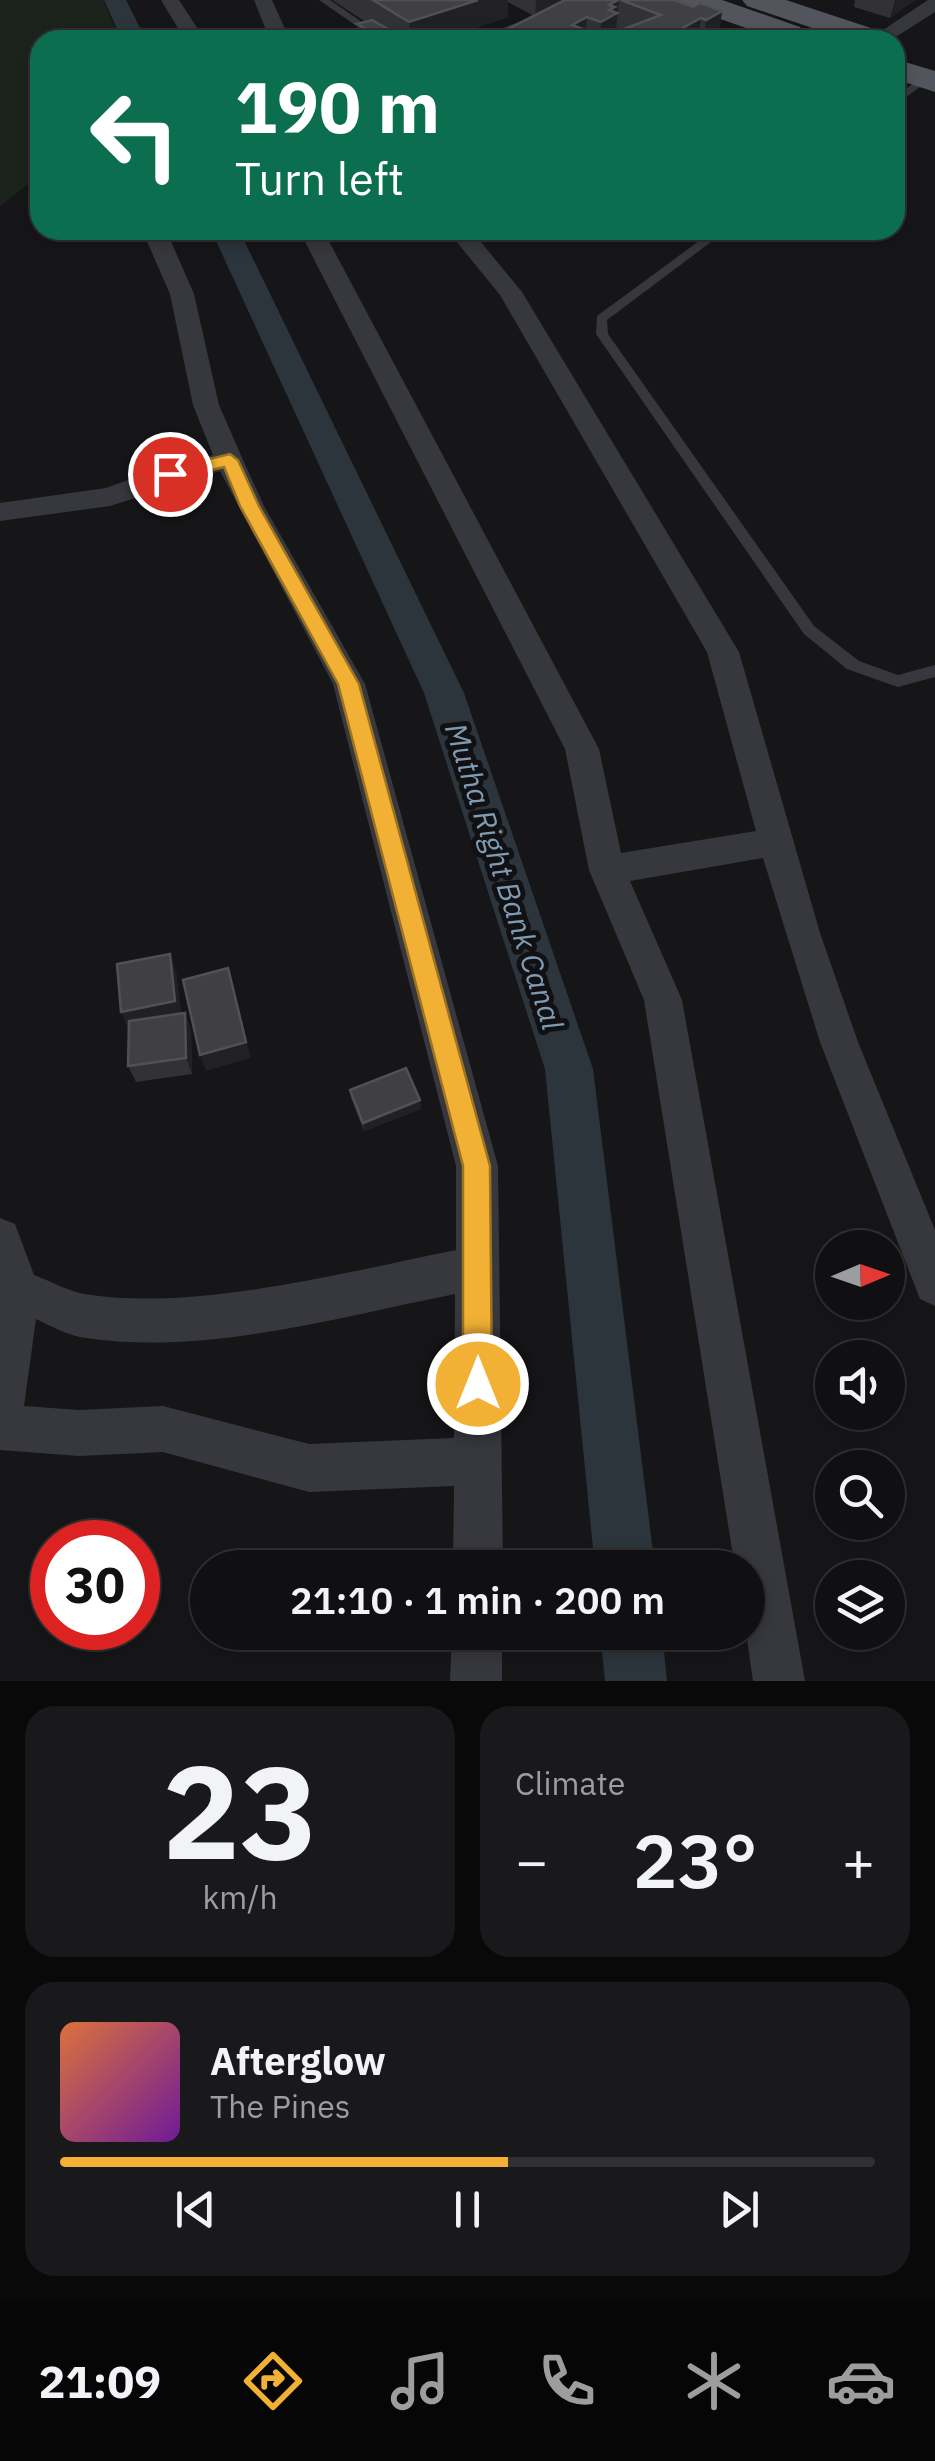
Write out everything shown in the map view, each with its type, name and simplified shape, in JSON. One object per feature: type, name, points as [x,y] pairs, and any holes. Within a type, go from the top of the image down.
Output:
[{"type":"main road","points":[[692,13],[810,30]]},
{"type":"main road","points":[[755,22],[780,30]]},
{"type":"main road","points":[[905,53],[932,73]]},
{"type":"main road","points":[[905,69],[932,73]]},
{"type":"street","points":[[170,0],[189,30]]},
{"type":"street","points":[[263,0],[276,30]]},
{"type":"street","points":[[894,30],[935,4]]},
{"type":"street","points":[[158,240],[182,294],[206,405],[250,506],[349,684],[477,1166],[478,1550]]},
{"type":"street","points":[[316,240],[582,748],[608,870],[663,1000],[778,1681]]},
{"type":"street","points":[[467,240],[510,292],[594,426],[723,652],[774,842],[839,1042],[935,1284]]},
{"type":"street","points":[[0,512],[110,497],[170,474],[230,460]]},
{"type":"street","points":[[608,870],[774,842]]},
{"type":"street","points":[[0,1239],[18,1290],[0,1411]]},
{"type":"street","points":[[18,1290],[81,1316],[145,1321],[268,1309],[477,1268]]},
{"type":"street","points":[[0,1426],[79,1434],[163,1430],[309,1468],[478,1461]]},
{"type":"street","points":[[476,1681],[477,1650]]},
{"type":"lane","points":[[324,0],[368,30]]},
{"type":"lane","points":[[692,13],[715,30]]},
{"type":"lane","points":[[511,16],[526,24]]},
{"type":"lane","points":[[506,30],[541,18]]},
{"type":"lane","points":[[905,94],[932,73]]},
{"type":"lane","points":[[707,240],[601,318],[602,334],[808,630],[853,665],[898,680],[935,670]]},
{"type":"shaded area","points":[[0,0],[103,0],[116,30],[30,30],[30,183],[0,206]]},
{"type":"building","points":[[373,0],[478,0],[409,22]]},
{"type":"building","points":[[565,0],[618,0],[609,5],[615,7],[609,10],[617,13],[601,22],[587,17],[572,25],[585,30],[510,28]]},
{"type":"building","points":[[621,0],[674,0],[722,11],[679,30],[621,30],[661,15]]},
{"type":"building","points":[[372,20],[390,30],[363,30],[357,24]]},
{"type":"building","points":[[170,954],[175,1001],[121,1012],[117,964]]},
{"type":"building","points":[[228,968],[246,1042],[200,1055],[183,980]]},
{"type":"building","points":[[185,1013],[186,1058],[128,1066],[129,1021]]},
{"type":"building","points":[[406,1068],[420,1100],[363,1123],[350,1090]]},
{"type":"waterway","name":"Mutha Right Bank Canal","points":[[115,0],[129,30]]},
{"type":"waterway","name":"Mutha Right Bank Canal","points":[[230,240],[444,693],[569,1069],[623,1550]]},
{"type":"waterway","name":"Mutha Right Bank Canal","points":[[633,1650],[636,1681]]},
{"type":"route","points":[[170,474],[230,460],[250,506],[349,684],[477,1166],[478,1384]]}]
